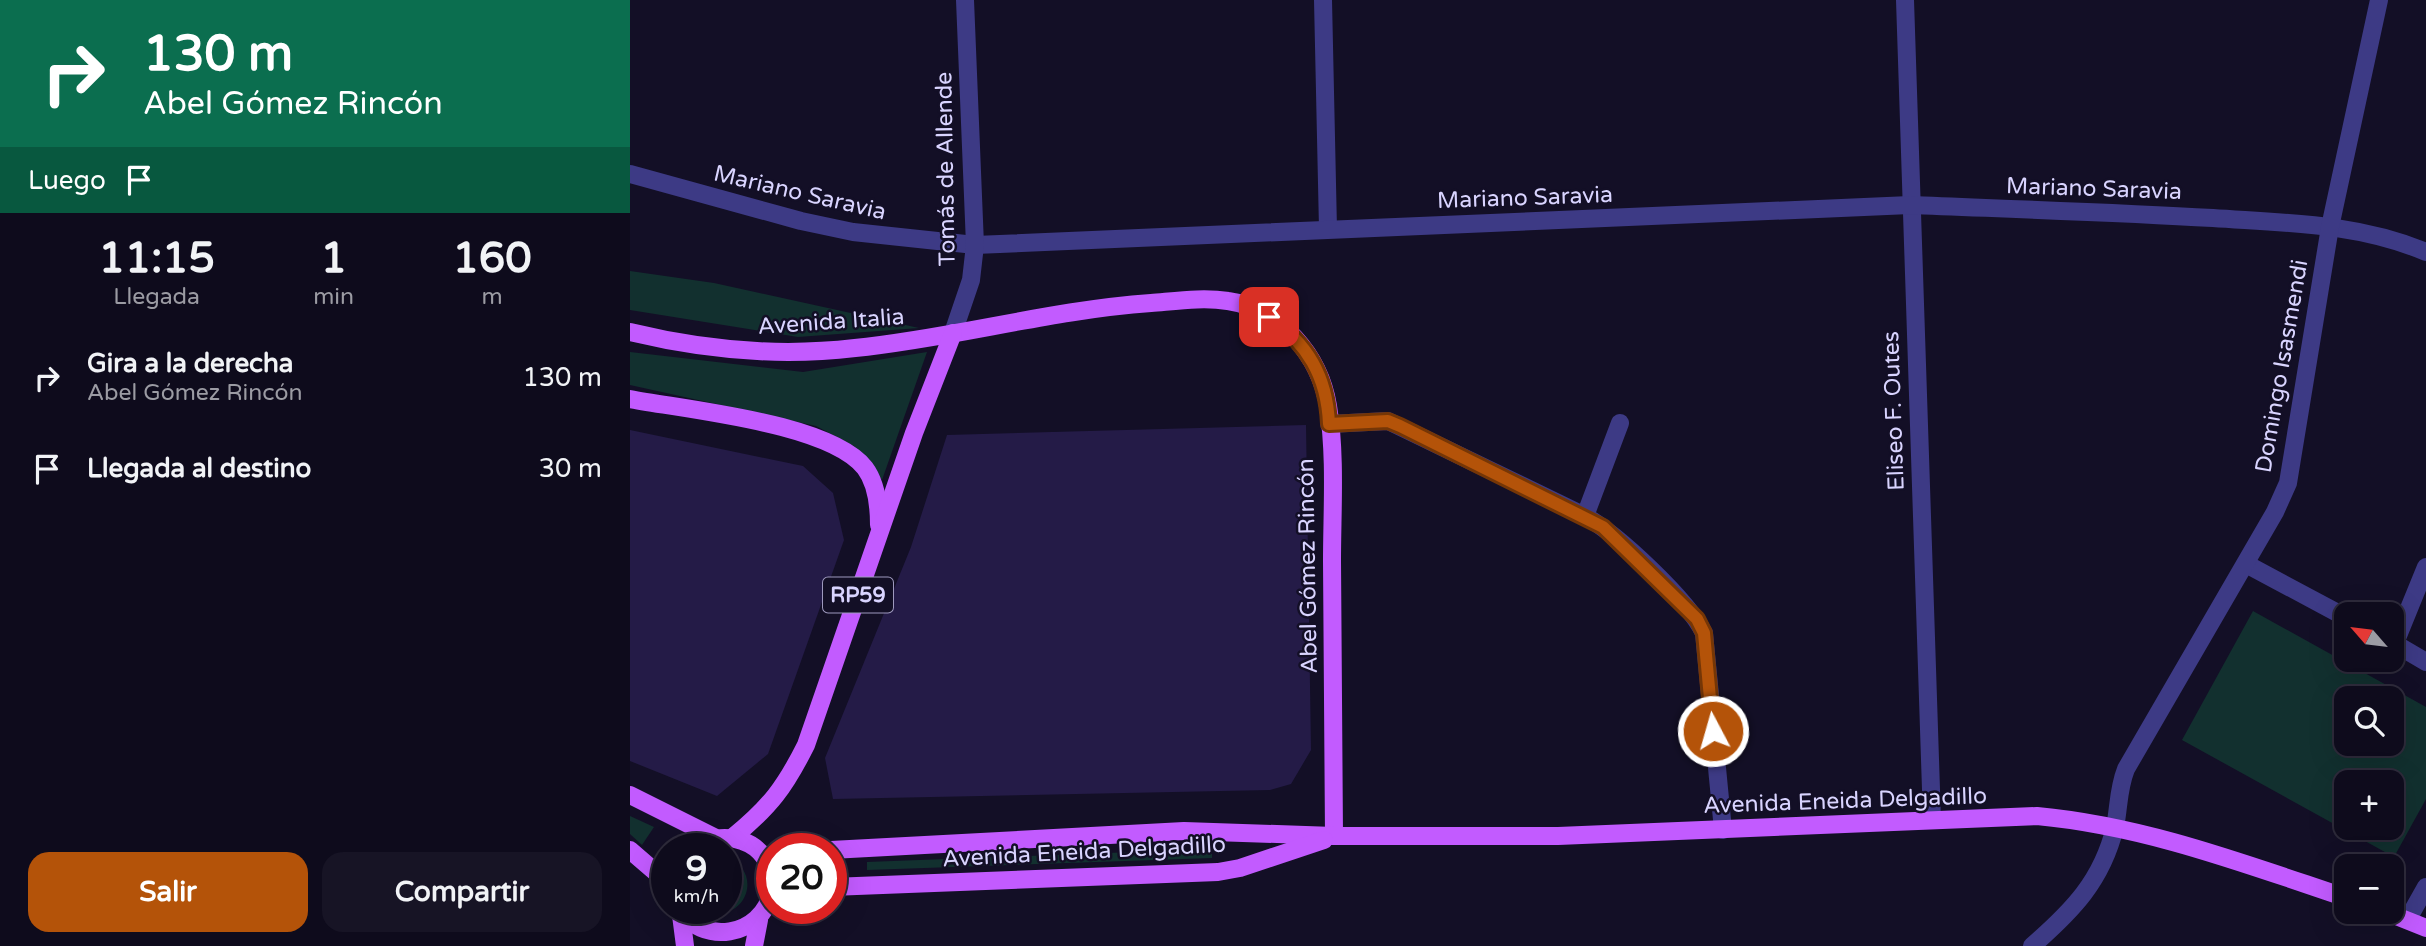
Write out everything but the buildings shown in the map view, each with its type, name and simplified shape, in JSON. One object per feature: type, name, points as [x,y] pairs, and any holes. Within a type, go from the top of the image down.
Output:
[{"type":"main road","name":"Avenida Italia","points":[[630,332],[715,349],[760,352],[856,348],[1113,306],[1202,299],[1230,301],[1256,309],[1269,317]]},
{"type":"main road","name":"Abel Gómez Rincón","points":[[1269,317],[1294,334],[1317,368],[1328,406],[1334,836]]},
{"type":"main road","name":"RP59","points":[[738,833],[758,817],[786,786],[806,745],[953,333]]},
{"type":"main road","name":"RP59","points":[[630,400],[783,428],[828,441],[852,455],[865,468],[874,485],[879,535]]},
{"type":"main road","points":[[630,795],[706,833]]},
{"type":"main road","name":"Avenida Eneida Delgadillo","points":[[847,849],[1184,831],[1334,836],[1558,836],[2037,816],[2115,827],[2186,844],[2334,894]]},
{"type":"main road","name":"Avenida Eneida Delgadillo","points":[[847,886],[1218,872],[1240,868],[1334,836]]},
{"type":"main road","points":[[742,841],[756,850]]},
{"type":"main road","points":[[630,850],[651,868]]},
{"type":"main road","points":[[2404,918],[2426,928]]},
{"type":"main road","points":[[693,924],[698,929],[719,936],[741,932],[756,921]]},
{"type":"main road","points":[[682,924],[685,946]]},
{"type":"main road","points":[[754,946],[762,924]]},
{"type":"street","name":"Tomás de Allende","points":[[953,333],[971,280],[975,245],[965,0]]},
{"type":"street","points":[[1323,0],[1328,229]]},
{"type":"street","name":"Eliseo F. Outes","points":[[1905,0],[1932,820]]},
{"type":"street","name":"Domingo Isasmendi","points":[[2032,946],[2078,904],[2098,872],[2115,827],[2118,788],[2126,769],[2246,564],[2288,483],[2330,227],[2379,0]]},
{"type":"street","name":"Mariano Saravia","points":[[630,174],[788,218],[853,232],[975,245],[1910,205],[2057,208],[2330,227],[2376,234],[2426,253]]},
{"type":"street","points":[[1329,424],[1388,421],[1585,516],[1603,527],[1677,598],[1697,619],[1704,633],[1723,830]]},
{"type":"street","points":[[1585,516],[1620,423]]},
{"type":"street","points":[[2246,564],[2334,611]]},
{"type":"street","points":[[2404,619],[2426,567]]},
{"type":"street","points":[[2404,649],[2426,662]]},
{"type":"street","points":[[2408,919],[2426,887]]},
{"type":"green space","points":[[630,271],[714,283],[919,328],[798,337],[630,310]]},
{"type":"green space","points":[[630,352],[803,372],[927,352],[882,480],[854,446],[816,426],[630,385]]},
{"type":"green space","points":[[2253,611],[2334,656],[2334,672],[2363,672],[2388,686],[2334,686],[2334,756],[2404,756],[2404,695],[2426,707],[2426,799],[2404,839],[2404,770],[2334,770],[2334,824],[2182,740]]},
{"type":"green space","points":[[630,816],[654,827],[642,845],[630,834]]},
{"type":"green space","points":[[2363,840],[2403,840],[2396,854],[2389,854]]},
{"type":"green space","points":[[1212,849],[1212,858],[867,870],[867,862]]},
{"type":"green space","points":[[742,870],[747,885],[742,900]]},
{"type":"route","points":[[1269,317],[1294,334],[1317,368],[1328,406],[1329,424],[1388,421],[1603,527],[1697,619],[1704,633],[1713,731]]}]
